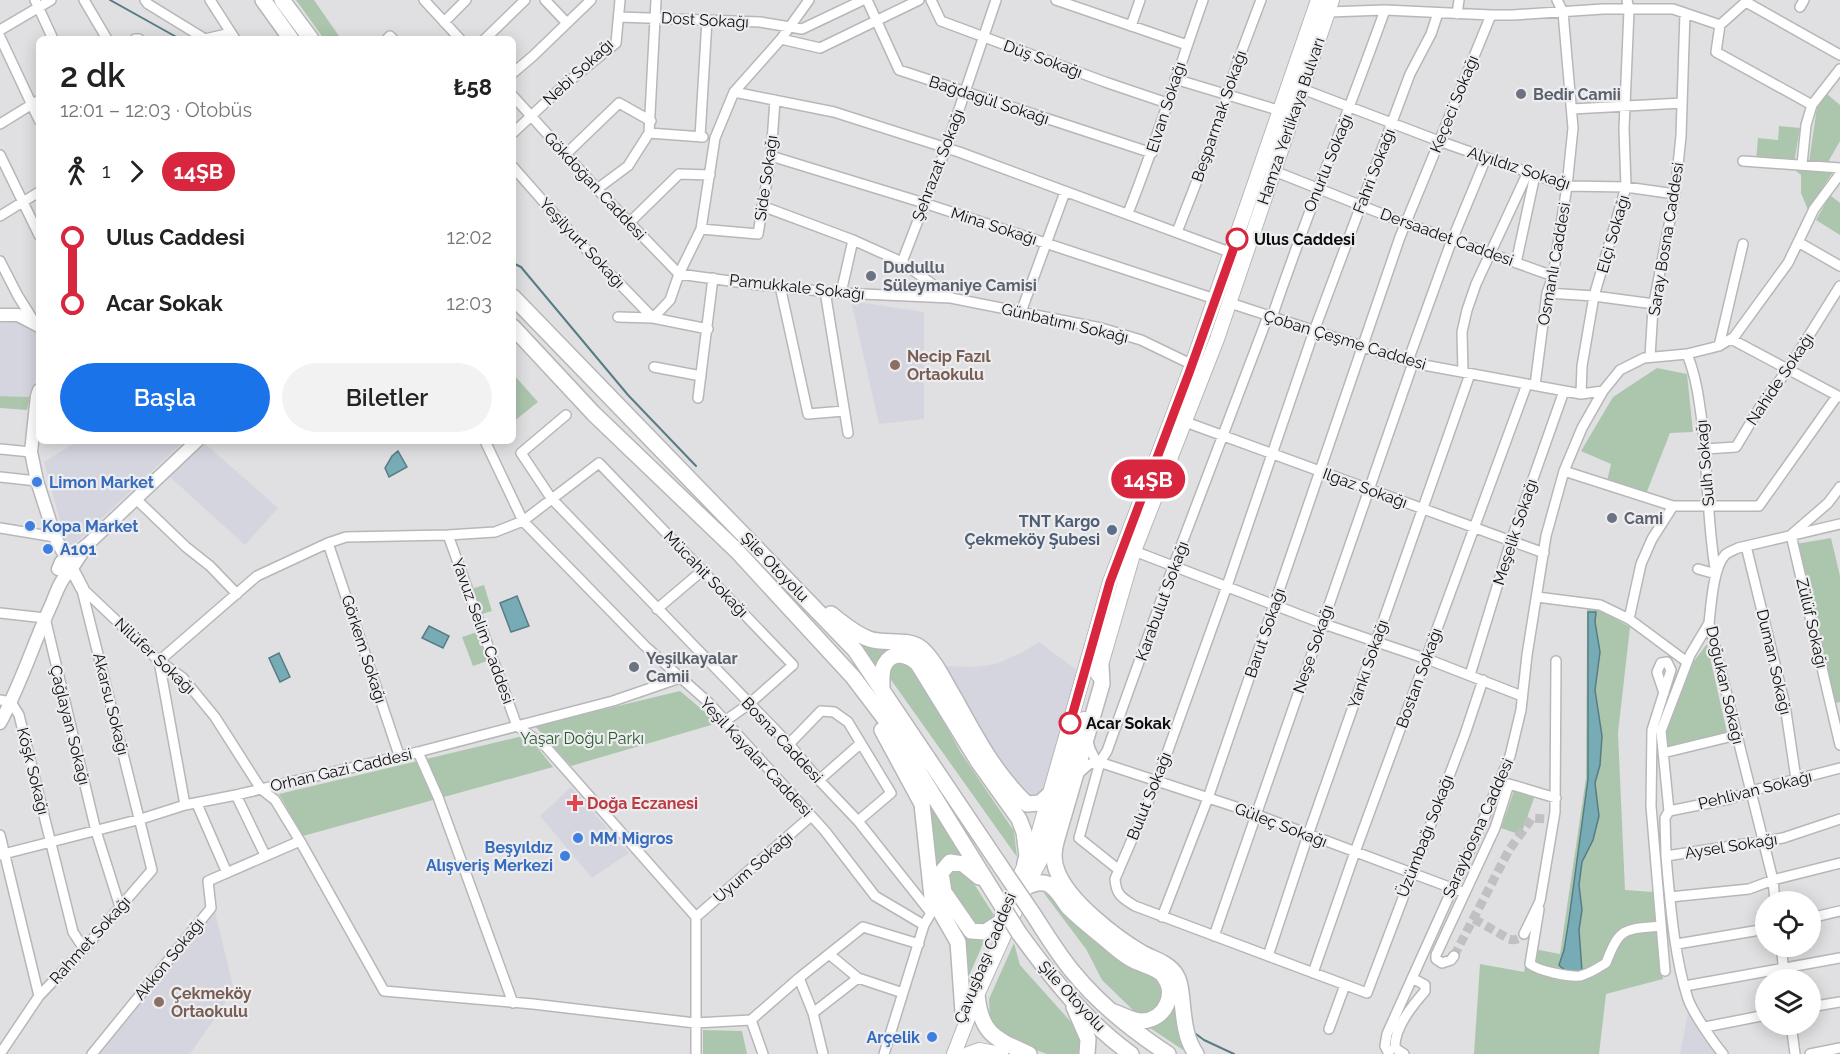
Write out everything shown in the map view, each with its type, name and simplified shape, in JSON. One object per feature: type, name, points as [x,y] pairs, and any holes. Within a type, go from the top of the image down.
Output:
[{"type":"highway","points":[[263,0],[289,36]]},
{"type":"highway","points":[[282,0],[309,36]]},
{"type":"highway","name":"Şile Otoyolu","points":[[516,300],[855,650],[1073,972],[1111,1011],[1168,1054]]},
{"type":"highway","name":"Şile Otoyolu","points":[[516,330],[594,414],[737,551],[853,677],[891,727],[1019,933],[1043,966],[1071,999],[1131,1054]]},
{"type":"highway","points":[[779,571],[842,623],[869,639],[905,643],[920,648],[930,658],[982,747],[1012,788],[1027,804],[1040,803],[1050,794]]},
{"type":"highway","points":[[882,688],[885,663],[892,657],[902,655],[912,658],[918,664],[979,763],[1019,819],[1024,831],[1027,856],[1025,863]]},
{"type":"highway","points":[[1101,666],[1102,684],[1054,851],[1057,872],[1066,888],[1105,926],[1133,947],[1175,972],[1181,988],[1185,1031],[1196,1054]]},
{"type":"highway","points":[[853,677],[922,804],[932,897],[958,942],[963,1012]]},
{"type":"highway","points":[[992,890],[963,864],[950,862],[941,873],[944,892],[971,931],[986,932],[999,923]]},
{"type":"highway","points":[[1026,887],[1038,883],[1054,888],[1076,914],[1113,946],[1133,960],[1160,971],[1165,978],[1169,994],[1168,1002],[1160,1014],[1138,1021],[1111,1011]]},
{"type":"highway","points":[[977,995],[982,1022],[991,1035],[1029,1054]]},
{"type":"highway","points":[[1071,999],[1088,1040],[1087,1054]]},
{"type":"highway","points":[[1096,1024],[1120,1054]]},
{"type":"main road","name":"Hamza Yerlikaya Bulvarı","points":[[1179,419],[1192,365],[1215,299],[1268,169],[1281,111],[1296,87],[1318,0]]},
{"type":"main road","name":"Hamza Yerlikaya Bulvarı","points":[[1025,863],[1038,835],[1110,582],[1128,549],[1179,419],[1206,370],[1230,303],[1268,169],[1296,87],[1330,6]]},
{"type":"main road","name":"Hamza Yerlikaya Bulvarı","points":[[1026,887],[1040,861],[1101,666],[1128,549]]},
{"type":"main road","name":"Çavuşbaşı Caddesi","points":[[946,1054],[1025,863]]},
{"type":"main road","name":"Çavuşbaşı Caddesi","points":[[954,1054],[977,995],[1026,887]]},
{"type":"main road","points":[[968,1054],[979,1050],[1001,1054]]},
{"type":"street","points":[[0,30],[37,4],[51,0]]},
{"type":"street","points":[[84,0],[105,36]]},
{"type":"street","points":[[145,0],[200,36]]},
{"type":"street","points":[[210,0],[233,36]]},
{"type":"street","points":[[424,0],[457,36]]},
{"type":"street","points":[[444,22],[466,0]]},
{"type":"street","points":[[488,36],[525,0]]},
{"type":"street","points":[[545,0],[566,22]]},
{"type":"street","points":[[516,70],[591,0]]},
{"type":"street","name":"Nebi Sokağı","points":[[516,131],[562,87],[616,43],[620,0]]},
{"type":"street","points":[[597,189],[628,166],[649,133],[656,0]]},
{"type":"street","points":[[653,318],[670,300],[679,274],[701,228],[715,138],[734,92],[781,39],[809,0]]},
{"type":"street","name":"Dost Sokağı","points":[[620,16],[760,22],[802,28],[863,0]]},
{"type":"street","name":"Bağdagül Sokağı","points":[[867,0],[898,70],[1152,153]]},
{"type":"street","points":[[781,39],[820,48],[919,0]]},
{"type":"street","name":"Düş Sokağı","points":[[931,0],[941,21],[1167,103]]},
{"type":"street","name":"Şehrazat Sokağı","points":[[902,262],[946,148],[996,0]]},
{"type":"street","points":[[1056,0],[1079,4],[1131,26],[1187,45]]},
{"type":"street","points":[[1131,26],[1140,0]]},
{"type":"street","name":"Elvan Sokağı","points":[[1128,213],[1152,153],[1203,0]]},
{"type":"street","name":"Beşparmak Sokağı","points":[[1177,232],[1212,142],[1261,0]]},
{"type":"street","points":[[1402,11],[1404,0]]},
{"type":"street","points":[[1457,14],[1459,0]]},
{"type":"street","name":"Osmanlı Caddesi","points":[[1531,385],[1547,293],[1553,276],[1574,128],[1563,12],[1557,0]]},
{"type":"street","points":[[1812,105],[1716,52],[1720,24],[1747,1],[1840,55]]},
{"type":"street","points":[[37,4],[52,36]]},
{"type":"street","points":[[1330,6],[1491,15],[1563,12],[1602,5],[1628,5],[1673,9],[1720,24]]},
{"type":"street","name":"Elçi Sokağı","points":[[1581,394],[1582,366],[1594,296],[1626,188],[1624,129],[1628,5]]},
{"type":"street","name":"Onurlu Sokağı","points":[[1270,317],[1385,10]]},
{"type":"street","name":"Fahri Sokağı","points":[[1314,331],[1410,74],[1431,34],[1438,13]]},
{"type":"street","name":"Saray Bosna Caddesi","points":[[1650,357],[1654,304],[1675,194],[1682,103],[1685,13]]},
{"type":"street","name":"Keçeci Sokağı","points":[[1363,347],[1406,224],[1491,15]]},
{"type":"street","points":[[700,137],[708,20]]},
{"type":"street","points":[[0,37],[35,102],[0,124]]},
{"type":"street","points":[[1803,164],[1806,125],[1812,105],[1840,69]]},
{"type":"street","points":[[1175,79],[1281,111]]},
{"type":"street","name":"Alyıldız Sokağı","points":[[1296,87],[1392,124],[1567,186],[1626,188],[1675,194]]},
{"type":"street","points":[[734,92],[834,112],[946,148],[1232,253]]},
{"type":"street","name":"Gökdoğan Caddesi","points":[[516,99],[565,155],[679,274]]},
{"type":"street","name":"Side Sokağı","points":[[701,228],[758,234],[771,156],[775,100]]},
{"type":"street","points":[[565,155],[619,103],[651,121]]},
{"type":"street","points":[[1572,109],[1682,103]]},
{"type":"street","points":[[649,133],[715,138]]},
{"type":"street","points":[[0,155],[36,229]]},
{"type":"street","name":"Mina Sokağı","points":[[771,156],[924,203],[1215,299]]},
{"type":"street","name":"Neşe Sokağı","points":[[1214,936],[1369,489],[1452,241],[1486,158]]},
{"type":"street","points":[[1743,161],[1840,168]]},
{"type":"street","name":"Yeşilyurt Sokağı","points":[[516,169],[580,243],[653,318]]},
{"type":"street","name":"Dersaadet Caddesi","points":[[1268,169],[1406,224],[1553,276]]},
{"type":"street","points":[[629,223],[679,174],[710,175]]},
{"type":"street","points":[[1466,373],[1462,332],[1467,310],[1490,254],[1531,174]]},
{"type":"street","points":[[1516,263],[1531,174]]},
{"type":"street","points":[[1564,471],[1673,506],[1759,506],[1839,396],[1731,339],[1788,263],[1815,209],[1840,174]]},
{"type":"street","points":[[1021,312],[1065,192]]},
{"type":"street","points":[[0,216],[36,194]]},
{"type":"street","name":"Günbatımı Sokağı","points":[[762,206],[853,240],[902,262],[951,298],[1101,328],[1131,337],[1206,370]]},
{"type":"street","points":[[841,293],[853,240]]},
{"type":"street","points":[[1798,242],[1840,266]]},
{"type":"street","points":[[1719,346],[1743,244]]},
{"type":"street","points":[[0,261],[18,296],[36,323]]},
{"type":"street","name":"Pamukkale Sokağı","points":[[679,274],[841,293],[951,298]]},
{"type":"street","points":[[698,399],[713,278]]},
{"type":"street","points":[[780,286],[808,414],[844,411]]},
{"type":"street","name":"Nahide Sokağı","points":[[1705,449],[1736,447],[1840,286]]},
{"type":"street","points":[[825,291],[848,432]]},
{"type":"street","points":[[1547,293],[1594,296],[1654,304]]},
{"type":"street","name":"Çoban Çeşme Caddesi","points":[[1230,303],[1410,362],[1581,394],[1603,391]]},
{"type":"street","points":[[0,315],[18,315],[36,324]]},
{"type":"street","points":[[618,317],[653,318],[708,329]]},
{"type":"street","name":"Karabulut Sokağı","points":[[1119,870],[1079,838],[1098,762],[1107,751],[1173,567],[1270,317]]},
{"type":"street","name":"Bulut Sokağı","points":[[1314,331],[1227,586],[1157,781],[1119,870],[1116,890],[1123,899],[1135,906],[1367,993]]},
{"type":"street","name":"Saraybosna Caddesi","points":[[1389,1054],[1385,1046],[1387,1034],[1510,756],[1522,696],[1546,536],[1564,471],[1582,428],[1603,391],[1620,370],[1644,357],[1687,354],[1719,346],[1731,339]]},
{"type":"street","name":"Barut Sokağı","points":[[1162,917],[1208,798],[1363,347]]},
{"type":"street","name":"Sulh Sokağı","points":[[1687,354],[1694,372],[1705,449],[1712,551],[1716,574]]},
{"type":"street","points":[[654,367],[701,376]]},
{"type":"street","name":"Yankı Sokağı","points":[[1268,956],[1375,642],[1424,509],[1466,373]]},
{"type":"street","name":"Bostan Sokağı","points":[[1313,973],[1474,528],[1531,385]]},
{"type":"street","name":"Meşelik Sokağı","points":[[1470,675],[1511,541],[1564,391]]},
{"type":"street","points":[[36,405],[31,452],[37,481],[66,568]]},
{"type":"street","name":"Bosna Caddesi","points":[[566,415],[521,453],[551,498],[789,744],[858,821],[931,913],[924,925],[884,1054]]},
{"type":"street","name":"Ilgaz Sokağı","points":[[1179,419],[1544,554]]},
{"type":"street","points":[[0,723],[5,701],[66,568],[88,544],[194,444]]},
{"type":"street","name":"Yeşil Kayalar Caddesi","points":[[486,444],[523,521],[645,646],[708,702],[811,816],[875,896],[924,925]]},
{"type":"street","points":[[0,449],[31,452]]},
{"type":"street","name":"Mücahit Sokağı","points":[[551,498],[599,463],[793,665],[749,704],[725,721]]},
{"type":"street","points":[[0,477],[37,481]]},
{"type":"street","points":[[1791,535],[1828,503],[1840,487]]},
{"type":"street","points":[[185,805],[159,661],[257,576],[346,537],[448,536],[495,532],[523,521],[551,498]]},
{"type":"street","points":[[136,499],[186,547],[210,566],[237,594]]},
{"type":"street","points":[[1629,619],[1641,564],[1652,539],[1673,506]]},
{"type":"street","name":"Doğukan Sokağı","points":[[1774,891],[1709,623],[1716,574],[1724,556],[1738,548],[1840,525]]},
{"type":"street","points":[[0,528],[55,537]]},
{"type":"street","name":"Zülüf Sokağı","points":[[1791,535],[1840,745]]},
{"type":"street","name":"Yavuz Selim Caddesi","points":[[448,536],[517,726]]},
{"type":"street","name":"Görkem Sokağı","points":[[328,543],[399,755]]},
{"type":"street","name":"Duman Sokağı","points":[[1746,546],[1785,705],[1796,779]]},
{"type":"street","points":[[1128,549],[1321,623],[1427,659],[1522,696]]},
{"type":"street","name":"Nilüfer Sokağı","points":[[66,568],[82,588],[159,661],[183,678],[215,717],[261,789],[275,800],[384,991],[513,1003]]},
{"type":"street","points":[[1698,569],[1716,574]]},
{"type":"street","points":[[657,609],[703,570]]},
{"type":"street","name":"Akarsu Sokağı","points":[[82,588],[141,819]]},
{"type":"street","points":[[1537,597],[1600,605],[1629,619],[1688,662]]},
{"type":"street","points":[[0,613],[45,618]]},
{"type":"street","name":"Çağlayan Sokağı","points":[[45,618],[96,831],[120,907]]},
{"type":"street","name":"Aysel Sokağı","points":[[1709,623],[1688,662],[1661,731],[1669,811],[1665,818],[1666,856],[1783,838],[1840,819]]},
{"type":"street","points":[[1556,661],[1556,798],[1550,820],[1530,964],[1536,969],[1581,976],[1606,963],[1615,939],[1622,932],[1628,929],[1661,926]]},
{"type":"street","points":[[1550,676],[1550,719],[1556,740]]},
{"type":"street","name":"Orhan Gazi Caddesi","points":[[2,855],[141,819],[185,805],[418,752],[613,701],[680,678]]},
{"type":"street","name":"Üzümbağı Sokağı","points":[[1367,993],[1465,734],[1483,680]]},
{"type":"street","points":[[1664,693],[1652,730],[1651,806],[1665,971]]},
{"type":"street","name":"Köşk Sokağı","points":[[5,701],[19,715],[73,932],[84,949]]},
{"type":"street","points":[[789,744],[821,711],[834,712],[848,722],[891,793],[858,821]]},
{"type":"street","points":[[517,726],[546,747],[696,917],[696,1054]]},
{"type":"street","points":[[1074,779],[1088,765],[1098,762],[1090,749],[1089,729]]},
{"type":"street","points":[[1663,753],[1737,735]]},
{"type":"street","points":[[819,780],[860,744]]},
{"type":"street","points":[[418,752],[450,829],[513,1003],[695,1023],[751,1020],[863,927],[919,944]]},
{"type":"street","name":"Güleç Sokağı","points":[[1098,762],[1256,815],[1465,893]]},
{"type":"street","name":"Pehlivan Sokağı","points":[[1669,811],[1729,799],[1840,768]]},
{"type":"street","points":[[1454,956],[1451,960],[1442,963],[1436,959],[1495,828],[1509,784],[1556,798]]},
{"type":"street","points":[[236,795],[265,855]]},
{"type":"street","points":[[197,804],[226,873]]},
{"type":"street","name":"Uyum Sokağı","points":[[696,917],[811,816]]},
{"type":"street","name":"Rahmet Sokağı","points":[[1,1050],[39,996],[84,949],[152,870],[141,819]]},
{"type":"street","points":[[0,835],[2,855],[39,996]]},
{"type":"street","name":"Akkon Sokağı","points":[[92,1054],[211,908],[208,881],[300,841]]},
{"type":"street","points":[[1666,856],[1677,944],[1689,1002],[1723,1054]]},
{"type":"street","points":[[1670,897],[1749,889],[1773,880],[1840,863]]},
{"type":"street","points":[[1524,934],[1540,901]]},
{"type":"street","points":[[1821,915],[1840,911]]},
{"type":"street","points":[[1677,944],[1755,930]]},
{"type":"street","points":[[829,954],[858,978],[903,993]]},
{"type":"street","points":[[1783,957],[1784,967]]},
{"type":"street","points":[[1685,986],[1840,958]]},
{"type":"street","points":[[799,978],[813,1013],[823,1054]]},
{"type":"street","points":[[813,1013],[858,978]]},
{"type":"street","points":[[1404,1054],[1395,1048],[1395,1042],[1407,1014],[1425,991],[1425,985],[1412,978]]},
{"type":"street","points":[[1329,1029],[1345,984]]},
{"type":"street","points":[[1821,1005],[1840,1002]]},
{"type":"street","points":[[1705,1027],[1755,1017]]},
{"type":"street","points":[[751,1020],[763,1054]]},
{"type":"street","points":[[1792,1035],[1795,1054]]},
{"type":"street","points":[[1809,1054],[1840,1048]]},
{"type":"shaded area","name":"Necip Fazıl Ortaokulu","points":[[851,301],[924,312],[924,419],[879,424]]},
{"type":"shaded area","points":[[14,321],[36,332],[36,378],[30,397],[0,396],[0,323]]},
{"type":"shaded area","points":[[73,444],[181,444],[68,550],[44,462]]},
{"type":"shaded area","points":[[199,444],[205,444],[278,508],[245,545],[170,477]]},
{"type":"shaded area","points":[[1039,642],[1078,671],[1043,793],[1038,798],[1027,800],[990,752],[945,666],[974,667],[996,664]]},
{"type":"shaded area","name":"MM Migros","points":[[571,787],[629,853],[592,878],[540,816]]},
{"type":"shaded area","points":[[215,912],[234,990],[190,1054],[88,1054]]},
{"type":"shaded area","points":[[1689,1007],[1722,1054],[1680,1054]]},
{"type":"green space","points":[[296,0],[314,0],[339,36],[322,36]]},
{"type":"green space","points":[[1827,94],[1840,105],[1840,141],[1827,164],[1809,162],[1817,107]]},
{"type":"green space","points":[[1779,126],[1800,128],[1794,163],[1756,160],[1758,138],[1778,140]]},
{"type":"green space","points":[[1791,167],[1833,172],[1808,210],[1801,193],[1801,175]]},
{"type":"green space","points":[[1830,195],[1840,203],[1840,235],[1816,220]]},
{"type":"green space","points":[[1657,368],[1687,374],[1693,432],[1670,433],[1646,494],[1607,481],[1611,464],[1581,451],[1613,397]]},
{"type":"green space","points":[[516,377],[538,402],[516,420]]},
{"type":"green space","points":[[0,396],[30,397],[27,410],[0,408]]},
{"type":"green space","points":[[1831,538],[1840,576],[1840,702],[1830,704],[1790,545]]},
{"type":"green space","points":[[484,585],[492,611],[479,615],[471,589]]},
{"type":"green space","points":[[1587,609],[1599,610],[1630,627],[1618,733],[1625,890],[1653,892],[1663,979],[1606,994],[1599,1054],[1474,1054],[1480,964],[1524,972],[1529,948],[1560,954],[1586,778]]},
{"type":"green space","points":[[477,632],[487,661],[473,666],[462,637]]},
{"type":"green space","points":[[854,638],[888,651],[882,655],[878,669]]},
{"type":"green space","points":[[1707,644],[1728,737],[1665,750],[1667,725],[1682,677]]},
{"type":"green space","points":[[899,661],[913,666],[961,753],[1014,831],[1017,857],[889,677],[893,667]]},
{"type":"green space","name":"Yaşar Doğu Parkı","points":[[680,691],[718,723],[571,766],[535,726]]},
{"type":"green space","points":[[527,735],[553,767],[303,836],[279,794]]},
{"type":"green space","points":[[1515,788],[1535,795],[1521,835],[1501,828]]},
{"type":"green space","points":[[926,797],[964,855],[949,855],[940,863],[935,873]]},
{"type":"green space","points":[[953,867],[967,873],[994,915],[986,925],[976,928],[947,884],[949,869]]},
{"type":"green space","points":[[1043,892],[1056,901],[1081,930],[1095,942],[1155,978],[1161,984],[1163,991],[1162,1007],[1144,1015],[1136,1013],[1102,980],[1086,949]]},
{"type":"green space","points":[[960,931],[971,939],[985,939],[966,983]]},
{"type":"green space","points":[[1014,943],[1020,965],[1079,1031],[1082,1037],[1081,1054],[1047,1054],[1004,1038],[990,1022],[989,999]]},
{"type":"green space","points":[[1178,1004],[1189,1054],[1147,1026],[1157,1023]]},
{"type":"green space","points":[[703,1030],[742,1031],[747,1054],[703,1054]]},
{"type":"water","points":[[398,451],[407,467],[389,477],[385,468]]},
{"type":"water","points":[[517,596],[529,626],[511,632],[500,603]]},
{"type":"water","points":[[1588,612],[1596,612],[1595,622],[1600,652],[1595,690],[1602,736],[1600,765],[1595,783],[1599,816],[1593,840],[1582,862],[1579,885],[1582,910],[1579,930],[1582,971],[1573,973],[1559,965],[1569,919],[1588,779]]},
{"type":"water","points":[[429,626],[449,636],[443,648],[422,638]]},
{"type":"water","points":[[279,653],[290,677],[280,682],[269,658]]},
{"type":"waterway","points":[[110,0],[175,36]]},
{"type":"waterway","points":[[516,264],[521,267],[628,395],[696,466]]},
{"type":"waterway","points":[[1192,1031],[1204,1040],[1234,1054]]},
{"type":"tunnel","points":[[1454,956],[1509,850],[1532,818],[1546,819]]},
{"type":"tunnel","points":[[1474,919],[1509,939],[1518,939],[1524,934]]},
{"type":"bus line","name":"14ŞB","points":[[1070,723],[1122,547],[1189,373],[1237,239]]},
{"type":"place","name":"Bedir Camii","points":[[1521,94]]},
{"type":"place","name":"Ulus Caddesi","points":[[1237,239]]},
{"type":"place","name":"Dudullu Süleymaniye Camisi","points":[[871,276]]},
{"type":"place","name":"Necip Fazıl Ortaokulu","points":[[895,365]]},
{"type":"place","name":"Limon Market","points":[[37,482]]},
{"type":"place","name":"Cami","points":[[1612,518]]},
{"type":"place","name":"Kopa Market","points":[[30,526]]},
{"type":"place","name":"TNT Kargo Çekmeköy Şubesi","points":[[1112,530]]},
{"type":"place","name":"A101","points":[[48,549]]},
{"type":"place","name":"Yeşilkayalar Camii","points":[[634,667]]},
{"type":"place","name":"Acar Sokak","points":[[1070,723]]},
{"type":"place","name":"Doğa Eczanesi","points":[[575,803]]},
{"type":"place","name":"MM Migros","points":[[578,838]]},
{"type":"place","name":"Beşyıldız Alışveriş Merkezi","points":[[565,856]]},
{"type":"place","name":"Çekmeköy Ortaokulu","points":[[159,1002]]},
{"type":"place","name":"Arçelik","points":[[932,1037]]}]
